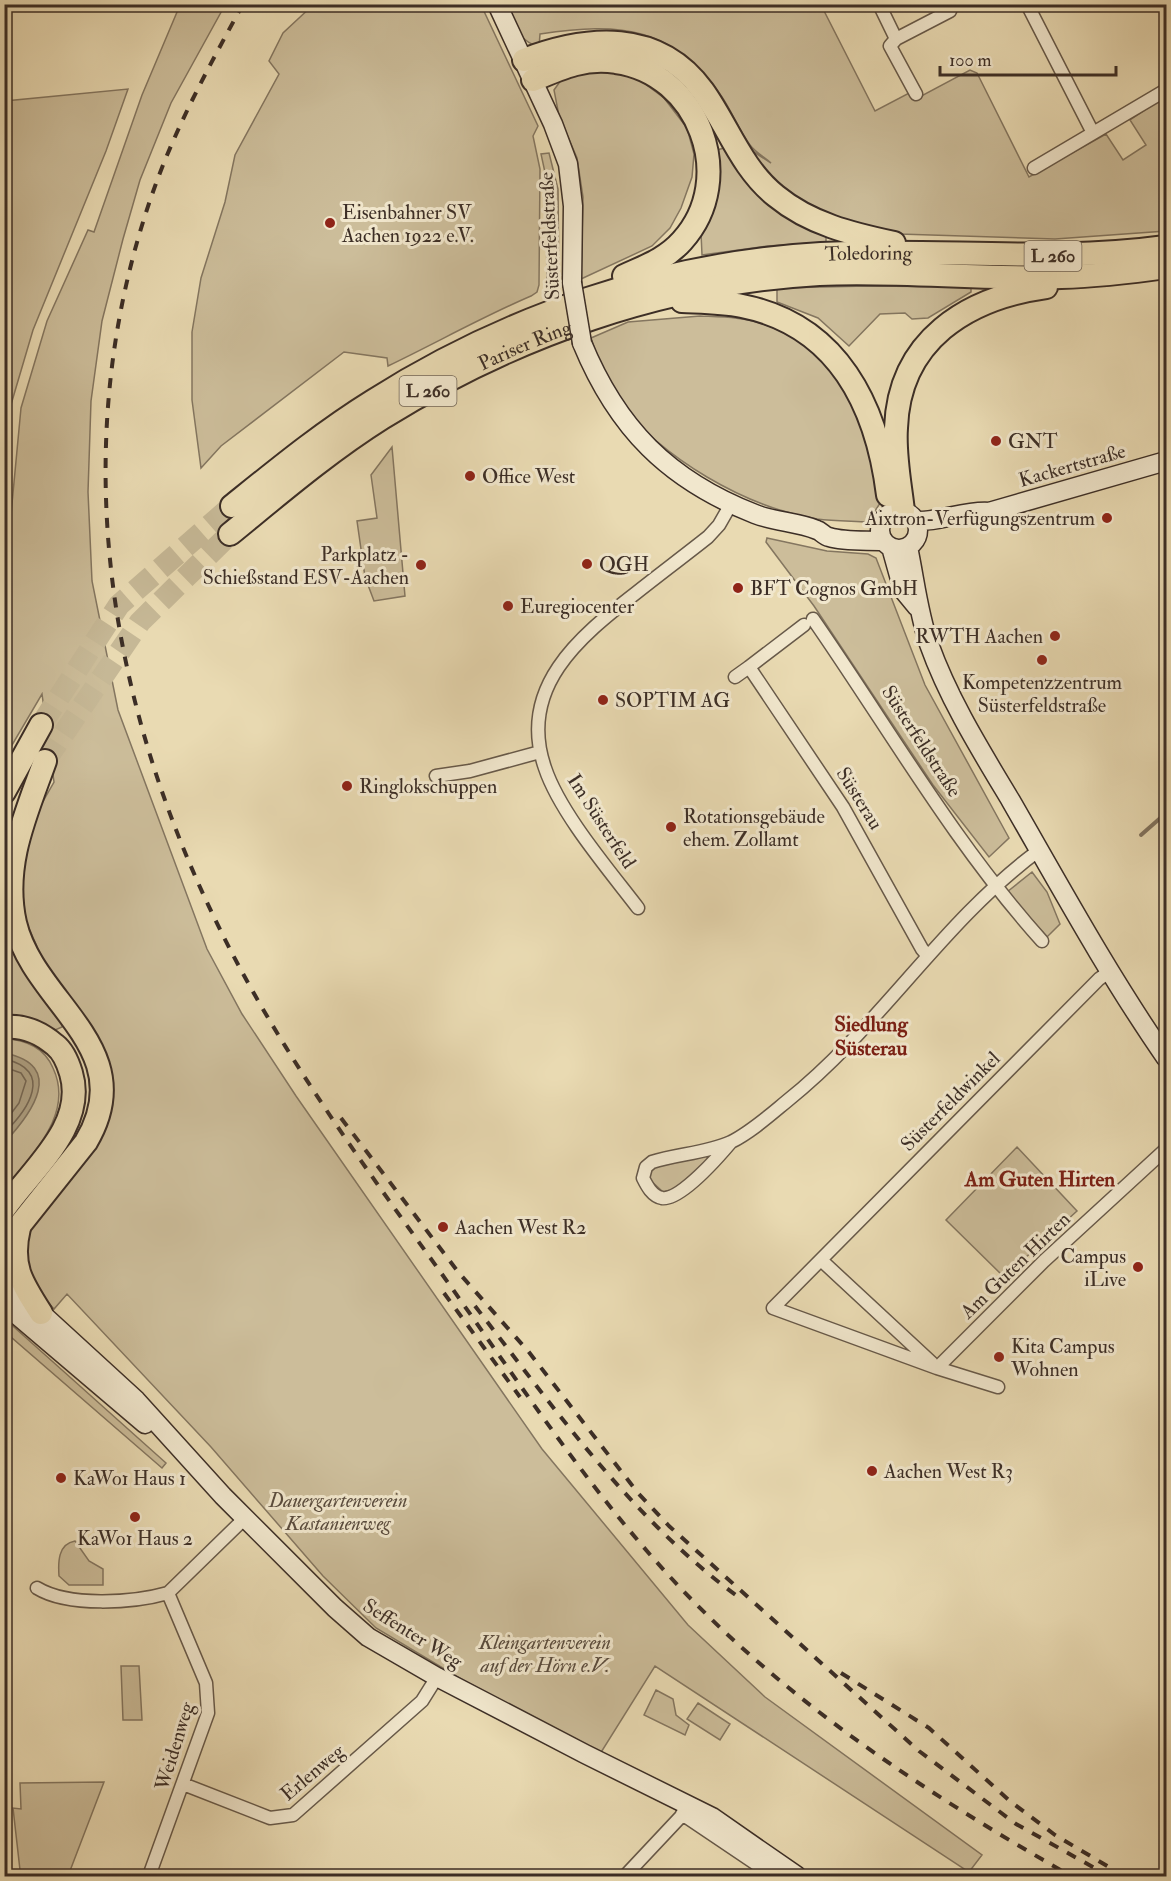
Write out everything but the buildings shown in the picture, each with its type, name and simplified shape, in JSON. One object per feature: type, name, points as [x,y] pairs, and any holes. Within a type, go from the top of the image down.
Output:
[{"type":"highway","points":[[529,70],[582,42],[616,42],[651,51],[679,67],[693,79],[702,90],[743,160],[763,184],[789,205],[817,221],[844,231],[939,254]]},
{"type":"highway","points":[[529,70],[564,67],[587,61],[615,62],[644,69],[657,76],[682,97],[700,125],[707,151],[706,193],[697,218],[682,241],[654,263],[625,276],[575,293]]},
{"type":"highway","name":"Toledoring","points":[[575,293],[739,262],[820,254],[1049,257],[1167,247]]},
{"type":"highway","name":"Toledoring","points":[[654,300],[740,282],[819,274],[904,273],[1059,277],[1167,267]]},
{"type":"highway","points":[[898,530],[895,437],[899,402],[919,356],[940,330],[973,306],[991,299],[1118,273]]},
{"type":"highway","name":"Pariser Ring","points":[[232,506],[334,427],[399,385],[575,293]]},
{"type":"highway","points":[[654,300],[719,303],[763,311],[787,321],[822,345],[836,358],[857,388],[869,417],[898,530]]},
{"type":"highway","name":"Pariser Ring","points":[[230,534],[338,448],[431,389],[543,336],[592,317],[654,300]]},
{"type":"highway","points":[[4,782],[41,725],[4,792]]},
{"type":"highway","points":[[4,840],[45,760],[13,854],[11,902],[22,945],[97,1056],[102,1082],[102,1102],[96,1124],[86,1142],[4,1245]]},
{"type":"highway","points":[[4,1027],[38,1032],[58,1047],[67,1061],[73,1081],[74,1102],[64,1130],[8,1203]]},
{"type":"highway","points":[[20,1226],[15,1260],[19,1277],[41,1313]]},
{"type":"street","name":"Süsterfeldstraße","points":[[498,4],[563,148],[571,180],[575,293],[582,343],[600,384],[626,424],[678,472],[730,504],[772,520],[818,530],[827,526],[898,530]]},
{"type":"street","points":[[879,4],[896,39]]},
{"type":"street","points":[[1027,4],[1093,133]]},
{"type":"street","points":[[916,94],[890,46],[896,39],[950,11]]},
{"type":"street","points":[[1034,168],[1167,90]]},
{"type":"street","name":"Kackertstraße","points":[[898,530],[979,521],[989,512],[1167,461]]},
{"type":"street","name":"Im Süsterfeld","points":[[638,909],[577,826],[546,771],[540,752],[541,708],[550,680],[579,639],[708,537],[719,525],[730,504]]},
{"type":"street","points":[[898,530],[918,590],[917,607],[929,645],[951,694],[1038,851],[1109,972],[1167,1058]]},
{"type":"street","name":"Süsterfeldstraße","points":[[749,667],[809,622],[960,841],[995,887],[1042,941]]},
{"type":"street","points":[[735,678],[749,667]]},
{"type":"street","name":"Süsterau","points":[[749,667],[843,807],[928,956]]},
{"type":"street","points":[[436,776],[470,771],[540,752]]},
{"type":"street","points":[[731,1142],[652,1162],[646,1167],[643,1178],[655,1195],[661,1198],[674,1196],[720,1156],[731,1142],[774,1112],[820,1073],[1006,875],[1038,851]]},
{"type":"street","name":"Süsterfeldwinkel","points":[[937,1368],[773,1308],[1083,995],[1109,972]]},
{"type":"street","name":"Am Guten Hirten","points":[[937,1368],[1044,1261],[1167,1149]]},
{"type":"street","points":[[821,1260],[937,1368],[998,1387]]},
{"type":"street","name":"Seffenter Weg","points":[[4,1284],[41,1313],[161,1424],[172,1441],[245,1518],[354,1626],[437,1677],[754,1844],[797,1876]]},
{"type":"street","name":"Seffenter Weg","points":[[4,1304],[149,1428],[172,1441]]},
{"type":"street","points":[[37,1588],[51,1597],[70,1600],[153,1598],[168,1593],[245,1518]]},
{"type":"street","name":"Weidenweg","points":[[149,1876],[203,1729],[208,1698],[201,1666],[168,1593]]},
{"type":"street","name":"Erlenweg","points":[[183,1784],[270,1818],[287,1817],[398,1724],[422,1701],[437,1677]]},
{"type":"street","points":[[625,1876],[686,1810]]},
{"type":"street","name":"Seffenter Weg","points":[[686,1810],[774,1876]]},
{"type":"green space","points":[[180,5],[225,5],[171,103],[140,180],[123,239],[102,321],[91,401],[88,492],[92,581],[118,710],[207,949],[242,1014],[296,1096],[542,1449],[688,1625],[765,1697],[982,1855],[969,1872],[655,1666],[600,1754],[461,1679],[376,1628],[323,1576],[211,1447],[67,1294],[54,1309],[32,1285],[23,1238],[108,1107],[16,899],[25,833],[54,782],[42,694],[5,757],[4,517],[6,514],[10,525],[21,408],[47,321],[88,230],[94,232],[142,95]]},
{"type":"green space","points":[[313,5],[481,5],[538,126],[533,136],[540,169],[539,285],[537,292],[531,296],[388,366],[387,358],[344,352],[221,446],[201,468],[192,400],[192,332],[201,278],[225,202],[235,155],[279,74],[269,61],[283,33]]},
{"type":"green space","points":[[504,5],[821,5],[875,111],[911,92],[914,100],[970,70],[977,73],[1029,177],[1106,134],[1123,160],[1146,145],[1130,120],[1166,96],[1166,231],[1055,239],[899,234],[819,212],[774,183],[743,145],[771,163],[750,145],[722,97],[704,73],[685,56],[643,34],[620,30],[569,30],[540,34],[539,47],[521,36]]},
{"type":"green space","points":[[601,70],[633,75],[664,98],[687,128],[694,154],[692,177],[681,208],[670,228],[652,246],[581,279],[583,197],[577,158],[559,116],[554,90],[564,76]]},
{"type":"green space","points":[[128,89],[106,151],[33,330],[10,408],[5,465],[5,101]]},
{"type":"green space","points":[[724,148],[756,190],[793,218],[826,236],[826,242],[768,246],[702,255],[701,233],[715,207],[720,173],[717,150]]},
{"type":"green space","points":[[549,153],[558,189],[559,289],[547,295],[546,177],[541,154]]},
{"type":"green space","points":[[971,287],[971,292],[928,318],[912,319],[905,313],[880,314],[849,346],[818,318],[777,302],[777,288]]},
{"type":"green space","points":[[700,316],[748,320],[780,331],[810,350],[836,377],[856,407],[874,462],[882,500],[868,522],[817,519],[790,513],[734,492],[682,461],[658,442],[618,401],[606,379],[591,338],[628,322]]},
{"type":"green space","points":[[392,447],[405,596],[374,601],[365,577],[357,521],[377,518],[371,475]]},
{"type":"green space","points":[[767,538],[827,551],[868,554],[876,558],[925,685],[1009,838],[989,857],[933,785],[814,606],[766,542]]},
{"type":"green space","points":[[1032,872],[1047,892],[1060,924],[1047,937],[1007,892]]},
{"type":"green space","points":[[4,906],[11,940],[23,968],[63,1018],[62,1027],[53,1031],[34,1019],[5,1014]]},
{"type":"green space","points":[[5,1038],[27,1043],[45,1055],[53,1068],[58,1085],[58,1102],[47,1133],[5,1189]]},
{"type":"green space","points":[[1017,1147],[1077,1211],[1004,1277],[946,1220]]},
{"type":"green space","points":[[706,1152],[708,1161],[678,1188],[663,1192],[649,1179],[649,1173],[655,1167]]},
{"type":"green space","points":[[5,1319],[166,1463],[162,1468],[12,1338],[5,1337]]},
{"type":"green space","points":[[75,1541],[89,1561],[103,1569],[103,1585],[69,1585],[59,1576],[60,1554],[65,1546]]},
{"type":"green space","points":[[121,1666],[139,1666],[142,1720],[123,1720]]},
{"type":"green space","points":[[656,1690],[673,1699],[676,1715],[689,1725],[685,1735],[644,1715]]},
{"type":"green space","points":[[698,1703],[730,1724],[720,1740],[687,1719]]},
{"type":"green space","points":[[104,1782],[68,1876],[38,1876],[20,1870],[13,1808],[21,1809],[20,1783]]},
{"type":"water","points":[[5,1053],[24,1059],[35,1068],[39,1079],[38,1092],[33,1105],[5,1142]]},
{"type":"waterway","points":[[1141,835],[1166,813]]},
{"type":"tunnel","points":[[41,725],[119,605],[232,506]]},
{"type":"tunnel","points":[[45,761],[140,622],[230,534]]},
{"type":"railway","points":[[243,4],[187,111],[158,178],[126,285],[109,393],[106,501],[116,608],[138,714],[171,818],[215,918],[267,1016],[350,1145],[561,1442],[592,1484],[659,1565],[737,1643],[827,1718],[922,1785],[1071,1876]]},
{"type":"railway","points":[[341,1118],[459,1273],[528,1351],[638,1493],[669,1526],[919,1751],[1016,1824],[1109,1876]]},
{"type":"railway","points":[[444,1293],[520,1397]]},
{"type":"railway","points":[[475,1306],[565,1422],[629,1497],[663,1532],[737,1596]]},
{"type":"railway","points":[[841,1673],[929,1728],[1011,1802],[1055,1835],[1124,1876]]},
{"type":"place","name":"Eisenbahner SV Aachen 1922 e.V.","points":[[330,223]]},
{"type":"place","name":"GNT","points":[[996,441]]},
{"type":"place","name":"Office West","points":[[470,476]]},
{"type":"place","name":"Aixtron-Verfügungszentrum","points":[[1107,518]]},
{"type":"place","name":"QGH","points":[[587,564]]},
{"type":"place","name":"Parkplatz - Schießstand ESV-Aachen","points":[[421,565]]},
{"type":"place","name":"BFT Cognos GmbH","points":[[738,588]]},
{"type":"place","name":"Euregiocenter","points":[[508,606]]},
{"type":"place","name":"RWTH Aachen","points":[[1055,636]]},
{"type":"place","name":"Kompetenzzentrum Süsterfeldstraße","points":[[1042,660]]},
{"type":"place","name":"SOPTIM AG","points":[[603,700]]},
{"type":"place","name":"Ringlokschuppen","points":[[347,786]]},
{"type":"place","name":"Rotationsgebäude ehem. Zollamt","points":[[671,827]]},
{"type":"place","name":"Aachen West R2","points":[[443,1227]]},
{"type":"place","name":"Campus iLive","points":[[1138,1267]]},
{"type":"place","name":"Kita Campus Wohnen","points":[[999,1357]]},
{"type":"place","name":"Aachen West R3","points":[[872,1471]]},
{"type":"place","name":"KaWo1 Haus 1","points":[[61,1478]]},
{"type":"place","name":"KaWo1 Haus 2","points":[[135,1517]]},
{"type":"district","name":"Siedlung Süsterau","points":[[871,1036]]},
{"type":"district","name":"Am Guten Hirten","points":[[1040,1179]]},
{"type":"park label","name":"Dauergartenverein Kastanienweg","points":[[338,1512]]},
{"type":"park label","name":"Kleingartenverein auf der Hörn e.V.","points":[[545,1654]]}]
